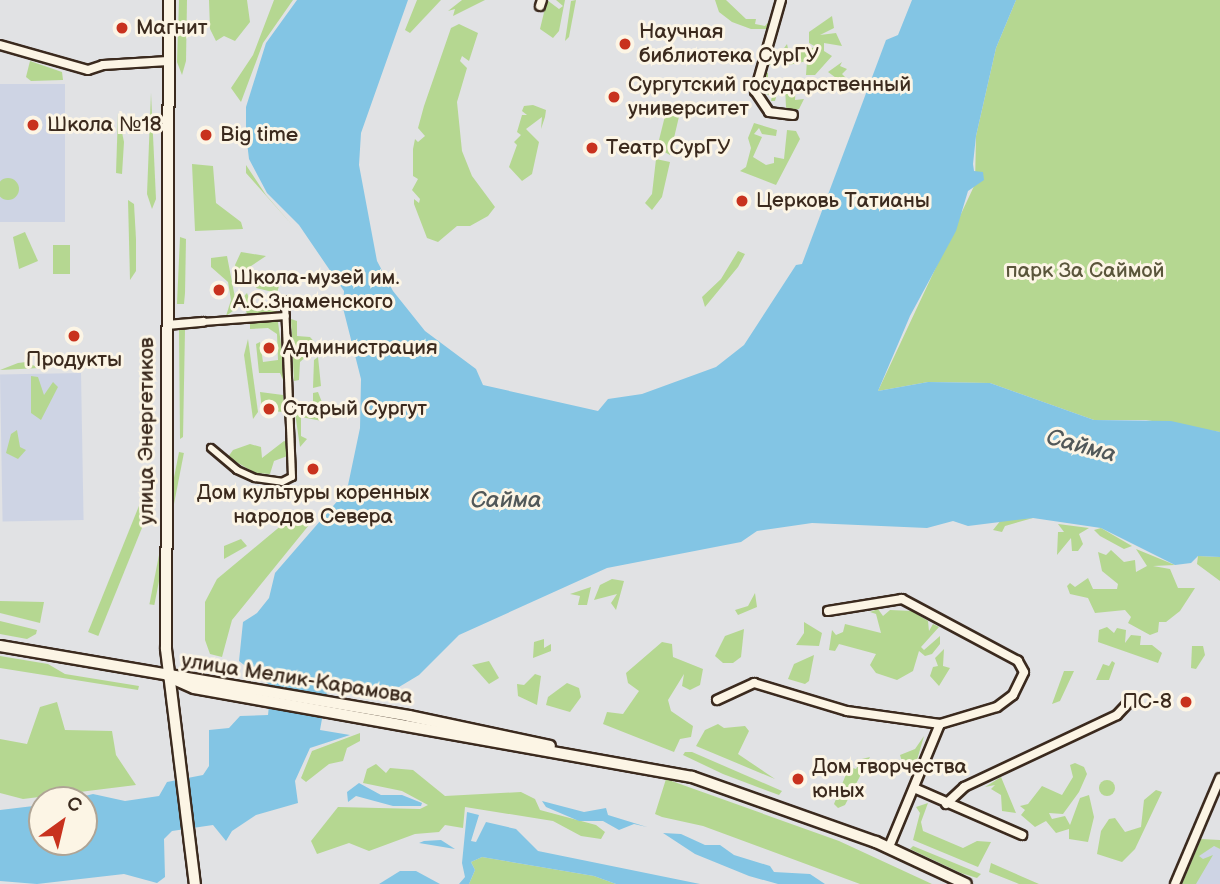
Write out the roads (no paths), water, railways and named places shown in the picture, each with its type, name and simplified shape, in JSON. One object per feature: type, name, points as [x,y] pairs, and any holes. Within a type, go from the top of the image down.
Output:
[{"type":"main road","name":"улица Энергетиков","points":[[169,0],[169,677],[194,857],[195,884]]},
{"type":"main road","name":"улица Мелик-Карамова","points":[[0,646],[169,677],[404,727],[562,751]]},
{"type":"main road","name":"улица Мелик-Карамова","points":[[195,683],[408,716],[711,782],[889,847],[966,884]]},
{"type":"main road","name":"улица Энергетиков","points":[[194,857],[203,884]]},
{"type":"street","points":[[781,0],[756,78],[755,91],[761,104],[784,118],[793,115]]},
{"type":"street","points":[[0,45],[88,70],[103,65],[168,61]]},
{"type":"street","points":[[211,448],[237,470],[256,478],[282,482],[292,477],[285,300]]},
{"type":"street","points":[[167,324],[286,317]]},
{"type":"street","points":[[717,700],[754,683],[847,711],[940,724],[997,708],[1013,695],[1024,672],[1018,661],[902,599],[828,611]]},
{"type":"street","points":[[946,804],[964,787],[1117,715],[1133,698]]},
{"type":"street","points":[[889,847],[940,724]]},
{"type":"street","points":[[1175,884],[1220,778]]},
{"type":"street","points":[[914,788],[1022,835]]},
{"type":"water","name":"Сайма","points":[[297,0],[408,0],[361,133],[359,165],[377,261],[393,291],[425,331],[476,369],[483,385],[598,411],[608,399],[642,394],[716,367],[744,345],[796,265],[802,264],[886,40],[898,35],[912,0],[1016,0],[996,48],[976,136],[974,171],[983,172],[984,180],[968,191],[956,231],[910,316],[878,391],[928,382],[990,383],[1094,420],[1171,421],[1220,432],[1220,557],[1198,556],[1191,563],[1175,565],[1101,528],[1033,518],[968,526],[953,521],[927,528],[812,523],[757,531],[741,542],[607,568],[459,635],[419,675],[394,690],[373,698],[327,691],[320,730],[350,735],[310,748],[295,781],[298,803],[256,815],[232,831],[226,841],[213,825],[172,831],[164,839],[165,877],[157,883],[124,874],[37,884],[0,881],[0,810],[28,807],[28,856],[98,856],[98,795],[125,801],[159,796],[167,782],[203,775],[209,766],[209,730],[229,728],[240,716],[268,715],[271,686],[239,661],[243,622],[257,613],[269,598],[275,573],[347,490],[360,428],[361,379],[343,308],[344,291],[299,225],[267,193],[249,159],[246,107],[266,43]]},
{"type":"water","points":[[359,783],[381,795],[402,795],[422,803],[421,806],[393,806],[356,796],[348,802],[347,792]]},
{"type":"water","points":[[542,801],[584,812],[606,808],[608,815],[647,827],[634,824],[619,830],[603,821],[579,821],[546,807]]},
{"type":"water","points":[[467,812],[479,815],[471,841],[476,842],[486,822],[516,829],[538,851],[700,884],[616,884],[594,876],[482,857],[471,862],[475,870],[469,884],[459,884],[465,877],[462,863]]},
{"type":"water","points":[[663,833],[681,834],[705,845],[720,845],[734,855],[770,866],[774,872],[810,874],[825,884],[778,884],[749,876],[695,854]]},
{"type":"water","points":[[441,840],[455,849],[419,843],[424,841]]},
{"type":"water","points":[[400,871],[416,871],[440,884],[379,884]]},
{"type":"place","name":"Магнит","points":[[122,28]]},
{"type":"place","name":"Научная библиотека СурГУ","points":[[625,44]]},
{"type":"place","name":"Сургутский государственный университет","points":[[614,97]]},
{"type":"place","name":"Школа №18","points":[[33,125]]},
{"type":"place","name":"Big time","points":[[206,135]]},
{"type":"place","name":"Театр СурГУ","points":[[592,148]]},
{"type":"place","name":"Церковь Татианы","points":[[742,201]]},
{"type":"place","name":"Школа-музей им. А.С.Знаменского","points":[[219,290]]},
{"type":"place","name":"Продукты","points":[[74,336]]},
{"type":"place","name":"Администрация","points":[[269,348]]},
{"type":"place","name":"Старый Сургут","points":[[269,409]]},
{"type":"place","name":"Дом культуры коренных народов Севера","points":[[313,469]]},
{"type":"place","name":"ПС-8","points":[[1186,702]]},
{"type":"place","name":"Дом творчества юных","points":[[798,779]]},
{"type":"park label","name":"парк За Саймой","points":[[1085,271]]}]
